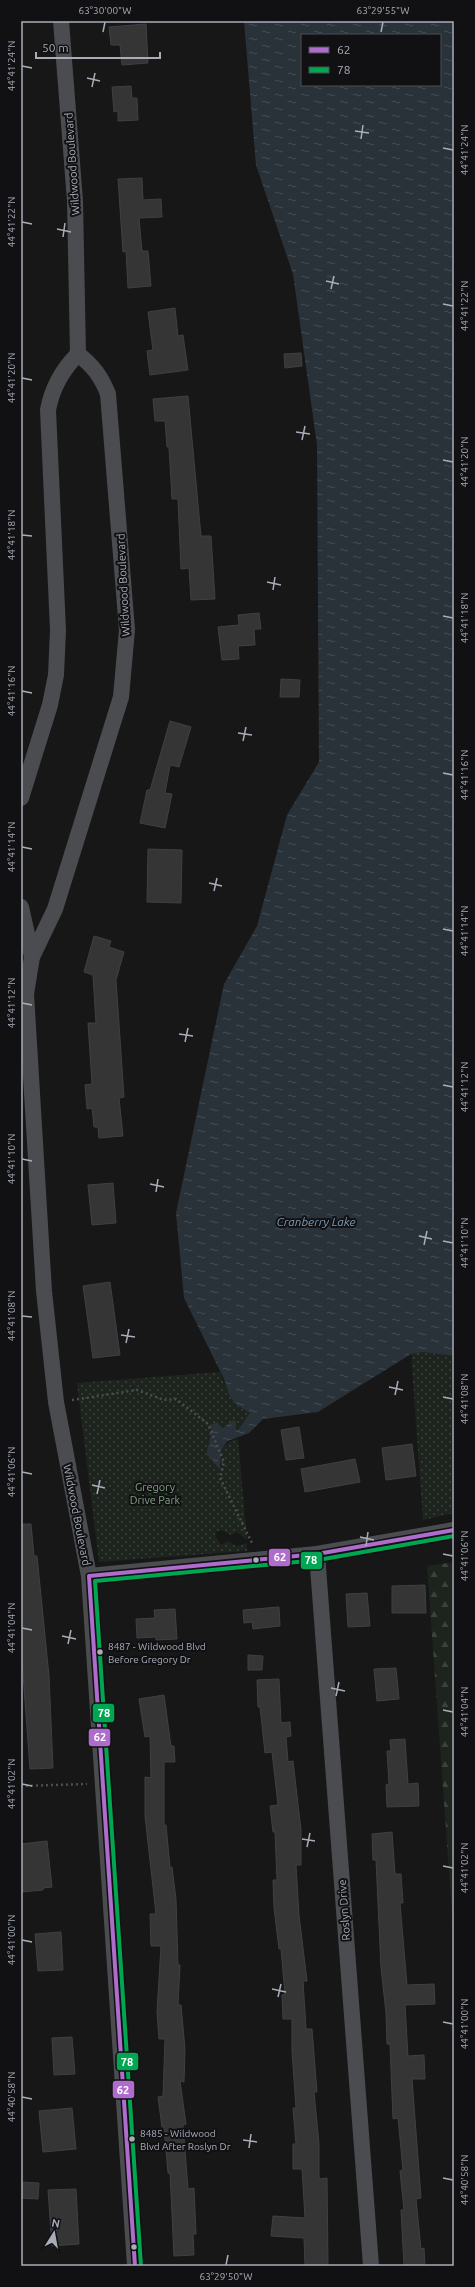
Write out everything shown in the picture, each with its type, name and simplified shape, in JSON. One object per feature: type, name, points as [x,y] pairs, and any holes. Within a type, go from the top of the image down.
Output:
[{"type":"street","name":"Wildwood Boulevard","points":[[61,21],[75,201],[78,354],[92,366],[101,378],[108,394],[127,630],[125,672],[121,697],[56,910],[32,957],[23,995],[44,1291],[56,1402],[89,1576],[135,2266]]},
{"type":"street","points":[[21,798],[50,705],[56,675],[58,630],[48,410],[51,395],[64,367],[78,354]]},
{"type":"street","name":"Wildwood Boulevard","points":[[21,907],[32,957]]},
{"type":"street","points":[[89,1576],[317,1554],[454,1530]]},
{"type":"street","name":"Roslyn Drive","points":[[317,1554],[371,2266]]},
{"type":"path","points":[[56,1402],[137,1390],[164,1400],[176,1399],[208,1424],[224,1462],[220,1478],[259,1559]]},
{"type":"path","points":[[21,1786],[103,1784]]},
{"type":"green space","points":[[423,1352],[454,1356],[454,1513],[423,1520],[411,1354]]},
{"type":"green space","name":"Gregory Drive Park","points":[[220,1372],[229,1395],[236,1404],[250,1413],[238,1430],[232,1421],[223,1428],[219,1423],[211,1427],[211,1434],[206,1455],[213,1458],[218,1469],[221,1467],[221,1452],[225,1445],[238,1439],[247,1540],[237,1532],[231,1535],[221,1530],[216,1532],[215,1535],[221,1545],[227,1541],[237,1546],[247,1543],[247,1551],[99,1562],[77,1383]]},
{"type":"green space","points":[[454,1562],[454,1942],[427,1566]]},
{"type":"water","name":"Cranberry Lake","points":[[244,21],[454,21],[454,1356],[423,1352],[411,1354],[318,1412],[263,1419],[249,1433],[228,1441],[225,1444],[221,1451],[220,1469],[206,1455],[211,1434],[211,1425],[217,1422],[223,1428],[233,1420],[236,1422],[236,1429],[238,1430],[250,1413],[236,1404],[229,1395],[224,1379],[184,1298],[176,1213],[224,984],[257,926],[287,815],[319,762],[317,445],[293,274],[256,165]]},
{"type":"building","points":[[146,24],[148,63],[122,65],[120,45],[111,45],[109,27]]},
{"type":"building","points":[[131,86],[132,98],[137,98],[138,120],[118,121],[118,111],[114,112],[112,87]]},
{"type":"building","points":[[142,178],[143,200],[161,199],[162,217],[139,218],[142,251],[148,251],[151,286],[128,288],[126,251],[123,252],[118,179]]},
{"type":"building","points":[[175,308],[178,336],[183,335],[188,370],[150,375],[147,351],[153,350],[148,312]]},
{"type":"building","points":[[301,353],[302,366],[285,368],[284,354]]},
{"type":"building","points":[[188,396],[201,536],[211,536],[215,599],[191,600],[189,568],[181,569],[178,499],[172,499],[169,447],[167,447],[165,421],[155,421],[153,399]]},
{"type":"building","points":[[259,613],[261,629],[254,629],[255,645],[238,646],[239,659],[222,660],[218,627],[239,625],[238,615]]},
{"type":"building","points":[[281,679],[300,680],[299,697],[280,697]]},
{"type":"building","points":[[170,721],[191,727],[179,767],[170,765],[165,793],[172,794],[165,828],[140,823],[147,790],[150,790]]},
{"type":"building","points":[[148,849],[182,850],[181,903],[147,902]]},
{"type":"building","points":[[94,936],[111,941],[109,947],[124,952],[116,980],[124,1097],[119,1098],[123,1136],[99,1138],[98,1127],[94,1127],[92,1108],[87,1109],[85,1085],[92,1084],[88,1023],[96,1023],[93,975],[84,972]]},
{"type":"building","points":[[113,1183],[116,1223],[92,1225],[88,1185]]},
{"type":"building","points":[[110,1282],[120,1355],[93,1358],[83,1286]]},
{"type":"building","points":[[299,1427],[304,1458],[286,1460],[281,1430]]},
{"type":"building","points":[[412,1444],[416,1476],[386,1480],[382,1448]]},
{"type":"building","points":[[355,1459],[360,1482],[305,1492],[301,1469]]},
{"type":"building","points":[[21,1524],[31,1524],[34,1556],[37,1556],[49,1676],[53,1768],[30,1769],[21,1647]]},
{"type":"building","points":[[425,1585],[426,1613],[392,1613],[392,1586]]},
{"type":"building","points":[[367,1593],[370,1626],[348,1627],[346,1594]]},
{"type":"building","points":[[279,1607],[280,1626],[253,1629],[252,1622],[244,1623],[243,1610]]},
{"type":"building","points":[[175,1609],[177,1639],[156,1640],[156,1637],[137,1638],[136,1619],[155,1618],[154,1610]]},
{"type":"building","points":[[248,1655],[263,1656],[262,1670],[248,1670]]},
{"type":"building","points":[[396,1668],[399,1699],[377,1701],[374,1669]]},
{"type":"building","points":[[279,1679],[281,1723],[290,1722],[291,1736],[286,1737],[288,1762],[293,1761],[301,1830],[301,1865],[296,1865],[299,1915],[307,1981],[303,1981],[306,2029],[312,2029],[317,2092],[314,2092],[319,2144],[319,2179],[327,2178],[328,2266],[305,2266],[304,2238],[271,2236],[273,2216],[305,2218],[302,2169],[293,2169],[293,2144],[296,2144],[293,2108],[296,2108],[292,2051],[292,2019],[283,2019],[282,1995],[285,1994],[281,1949],[279,1949],[274,1908],[273,1880],[277,1880],[275,1832],[273,1832],[270,1806],[278,1805],[272,1752],[265,1753],[260,1707],[258,1707],[257,1680]]},
{"type":"building","points":[[164,1695],[171,1746],[174,1746],[175,1762],[164,1762],[164,1825],[166,1825],[170,1867],[172,1867],[176,1899],[178,1965],[180,1965],[178,2005],[181,2005],[185,2049],[184,2082],[180,2081],[186,2124],[183,2125],[188,2189],[194,2188],[196,2234],[193,2234],[194,2255],[174,2256],[170,2173],[168,2173],[164,2127],[162,2127],[158,2097],[163,2096],[165,2039],[159,2039],[157,2012],[161,1946],[151,1946],[150,1914],[156,1914],[145,1816],[145,1777],[151,1778],[150,1736],[145,1737],[139,1699]]},
{"type":"building","points":[[405,1739],[408,1784],[418,1783],[419,1806],[387,1807],[386,1785],[389,1784],[387,1751],[391,1751],[390,1740]]},
{"type":"building","points":[[392,1832],[395,1874],[401,1874],[403,1903],[400,1903],[407,1985],[434,1984],[435,2004],[405,2005],[408,2056],[424,2055],[425,2079],[412,2079],[421,2198],[416,2199],[421,2249],[424,2248],[425,2266],[404,2266],[401,2210],[404,2210],[400,2171],[403,2170],[398,2118],[393,2119],[390,2044],[387,2044],[386,2013],[381,1968],[376,1860],[373,1860],[372,1834]]},
{"type":"building","points":[[47,1841],[52,1887],[43,1888],[43,1890],[22,1892],[21,1844]]},
{"type":"building","points":[[61,1932],[63,1970],[38,1971],[35,1934]]},
{"type":"building","points":[[72,2037],[75,2074],[54,2075],[52,2038]]},
{"type":"building","points":[[72,2108],[76,2149],[43,2152],[39,2111]]},
{"type":"building","points":[[21,2182],[39,2183],[38,2199],[21,2198]]},
{"type":"building","points":[[76,2189],[79,2244],[52,2246],[48,2190]]},
{"type":"transit line","name":"62","points":[[135,2266],[89,1576],[317,1554],[454,1530]]},
{"type":"transit line","name":"78","points":[[141,2266],[95,1581],[318,1560],[454,1536]]},
{"type":"place","name":"8487 - Wildwood Blvd Before Gregory Dr","points":[[100,1652]]},
{"type":"place","name":"8485 - Wildwood Blvd After Roslyn Dr","points":[[132,2139]]}]
